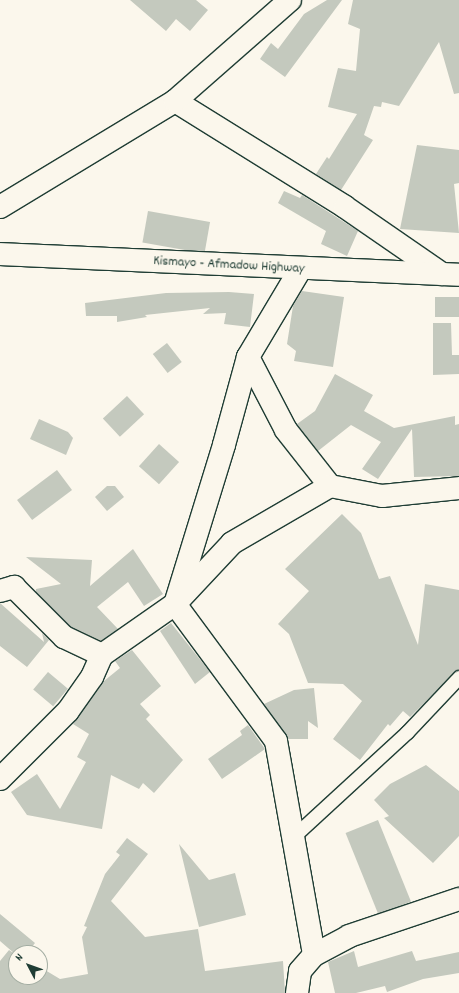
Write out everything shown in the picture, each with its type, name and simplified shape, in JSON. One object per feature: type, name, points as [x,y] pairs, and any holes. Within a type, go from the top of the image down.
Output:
[{"type":"street","points":[[0,207],[175,101],[290,0]]},
{"type":"street","points":[[175,101],[451,275]]},
{"type":"street","name":"Kismayo - Afmadow Highway","points":[[0,254],[451,275]]},
{"type":"street","points":[[175,604],[224,445],[248,357],[301,268]]},
{"type":"street","points":[[248,357],[286,430],[330,486],[382,496],[459,488]]},
{"type":"street","points":[[0,780],[68,711],[92,677],[102,655],[175,604],[232,543],[330,486]]},
{"type":"street","points":[[0,591],[14,587],[64,637],[102,655]]},
{"type":"street","points":[[175,604],[276,741],[295,835],[314,955]]},
{"type":"street","points":[[297,993],[300,971],[314,955],[349,936],[459,898]]},
{"type":"lane","points":[[295,835],[407,732],[459,677]]},
{"type":"building","points":[[130,0],[196,0],[208,10],[190,31],[176,19],[166,31]]},
{"type":"building","points":[[327,0],[342,0],[285,77],[260,59],[271,43],[278,49],[304,14]]},
{"type":"building","points":[[353,0],[459,0],[459,93],[454,94],[439,42],[399,106],[382,102],[381,107],[374,106],[364,135],[373,140],[341,190],[316,174],[327,157],[329,159],[357,114],[328,107],[338,68],[356,71],[360,29],[348,24]]},
{"type":"building","points":[[417,145],[459,150],[459,183],[454,184],[459,233],[400,229]]},
{"type":"building","points":[[284,191],[300,198],[302,195],[358,231],[347,256],[321,244],[326,231],[278,203]]},
{"type":"building","points":[[148,211],[210,222],[204,253],[142,243]]},
{"type":"building","points":[[302,291],[344,297],[333,367],[294,361],[296,351],[287,344],[293,306]]},
{"type":"building","points":[[229,292],[254,294],[250,327],[224,324],[226,313],[203,314],[210,308],[145,315],[147,317],[117,322],[117,316],[86,316],[85,303],[166,293]]},
{"type":"building","points":[[435,297],[459,297],[459,317],[435,317]]},
{"type":"building","points":[[433,323],[451,323],[452,355],[459,355],[459,374],[433,375]]},
{"type":"building","points":[[167,343],[182,362],[168,373],[153,354]]},
{"type":"building","points":[[335,374],[373,395],[364,411],[394,428],[455,416],[455,425],[459,424],[459,476],[414,477],[412,429],[378,479],[362,469],[381,442],[351,425],[318,451],[297,424],[315,411]]},
{"type":"building","points":[[127,396],[144,414],[120,437],[103,419]]},
{"type":"building","points":[[39,419],[68,432],[73,438],[66,455],[30,439]]},
{"type":"building","points":[[159,444],[179,462],[159,484],[139,466]]},
{"type":"building","points":[[57,470],[72,490],[32,520],[17,500]]},
{"type":"building","points":[[107,486],[115,486],[124,497],[107,511],[95,497]]},
{"type":"building","points":[[342,514],[361,533],[379,579],[390,576],[418,645],[425,584],[459,590],[459,669],[410,717],[403,711],[390,726],[388,724],[360,760],[333,739],[362,701],[343,684],[308,683],[289,634],[278,624],[309,591],[285,569]]},
{"type":"building","points":[[133,549],[163,594],[144,606],[128,582],[97,607],[118,629],[101,641],[71,627],[36,592],[36,589],[61,584],[26,557],[92,560],[90,586]]},
{"type":"building","points":[[0,603],[44,642],[42,633],[49,640],[27,667],[0,646]]},
{"type":"building","points":[[171,623],[210,672],[195,684],[160,631]]},
{"type":"building","points":[[132,650],[161,686],[140,704],[150,715],[146,719],[183,760],[154,793],[143,783],[139,789],[111,775],[102,829],[27,815],[11,792],[37,774],[60,809],[86,762],[77,757],[89,734],[73,724],[104,681],[120,668],[115,661]]},
{"type":"building","points":[[48,672],[68,689],[53,706],[33,690]]},
{"type":"building","points":[[314,688],[318,728],[308,721],[308,739],[288,739],[264,704],[294,690]]},
{"type":"building","points":[[248,725],[265,749],[222,779],[208,759],[242,735],[240,731]]},
{"type":"building","points":[[426,765],[459,791],[459,836],[433,863],[384,818],[389,816],[374,800],[390,784]]},
{"type":"building","points":[[378,820],[411,902],[379,915],[346,833]]},
{"type":"building","points":[[127,838],[148,854],[111,901],[145,937],[198,929],[205,971],[283,961],[285,993],[0,993],[0,961],[8,951],[8,985],[48,985],[48,972],[60,979],[88,974],[82,937],[87,927],[84,926],[105,874],[120,855],[116,852]]},
{"type":"building","points":[[179,844],[209,880],[235,873],[246,915],[199,927]]},
{"type":"building","points":[[0,914],[35,943],[33,945],[8,945],[8,948],[0,941]]},
{"type":"building","points":[[354,951],[358,967],[412,951],[416,961],[459,952],[459,973],[423,979],[387,992],[385,986],[356,993],[335,993],[328,962]]}]
